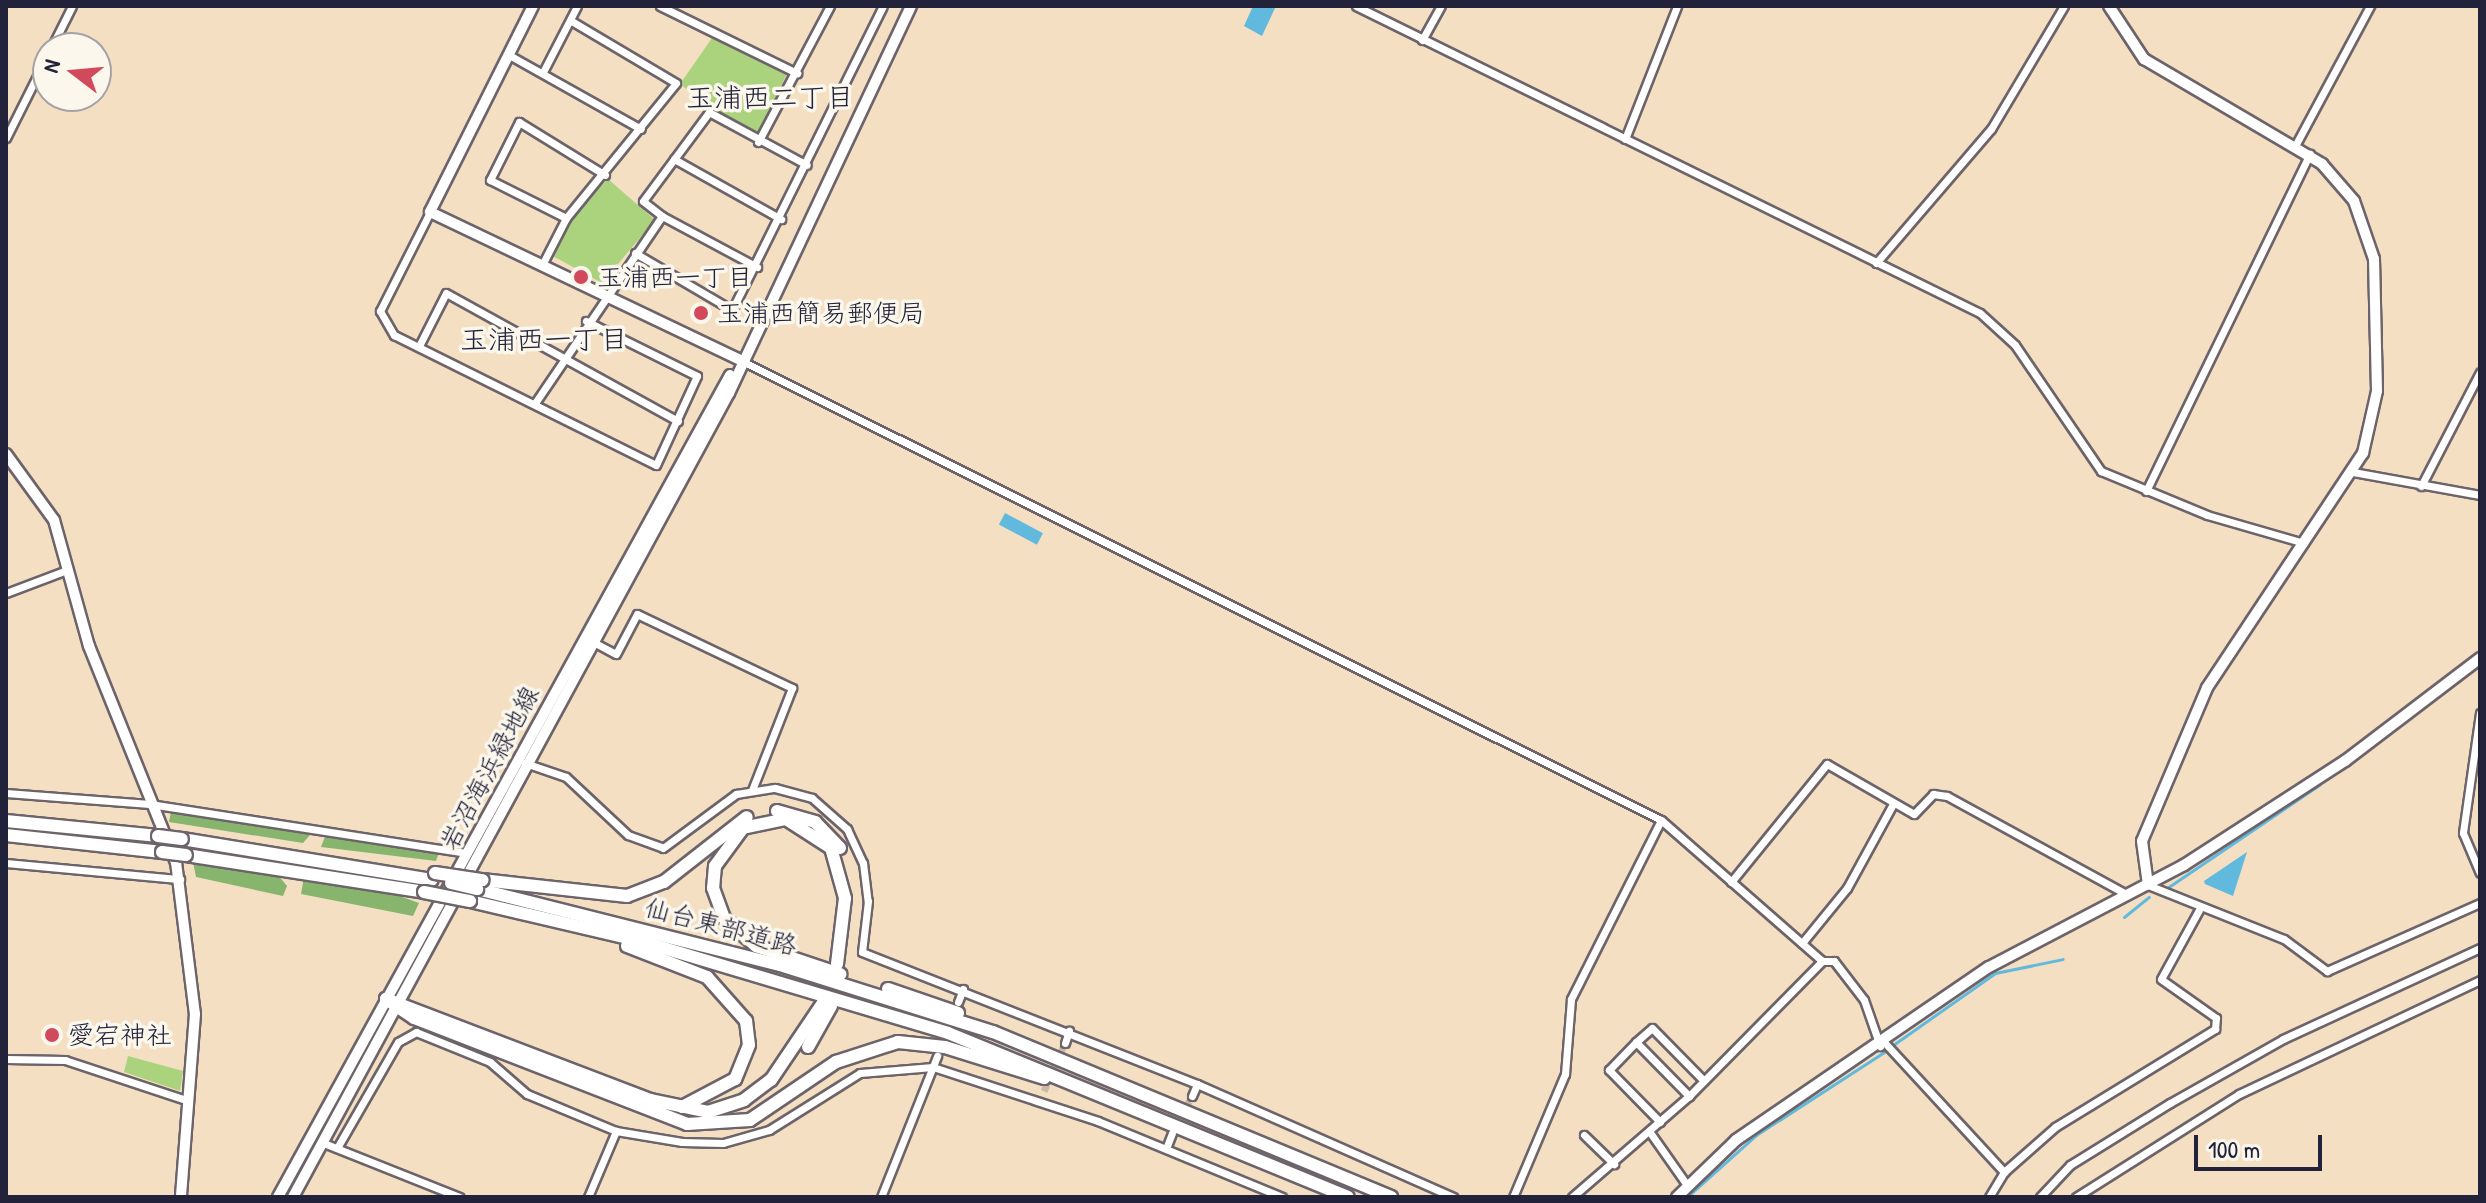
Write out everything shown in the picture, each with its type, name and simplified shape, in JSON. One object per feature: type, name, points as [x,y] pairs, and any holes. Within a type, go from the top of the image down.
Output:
[{"type":"highway","points":[[479,884],[627,896],[664,882],[740,820],[795,813],[830,833],[846,861],[853,912],[841,965],[844,890],[831,848],[818,833],[786,819],[743,828],[719,855],[713,888],[724,918],[756,946],[971,1018],[1071,1061]]},
{"type":"highway","name":"仙台東部道路","points":[[6,821],[182,839],[479,884],[780,965],[1071,1061],[1391,1197]]},
{"type":"highway","name":"仙台東部道路","points":[[6,835],[186,855],[470,901],[861,1005],[1187,1127],[1348,1197]]},
{"type":"highway","points":[[470,901],[672,960],[728,992],[749,1033],[742,1067],[717,1095],[680,1108]]},
{"type":"highway","points":[[386,999],[634,1109],[702,1125],[750,1120],[847,1057],[910,1042],[977,1056],[1187,1127]]},
{"type":"highway","points":[[399,1005],[680,1108],[708,1112],[756,1092],[794,1053],[827,1004],[776,1085],[746,1108],[702,1125]]},
{"type":"street","points":[[59,32],[72,6]]},
{"type":"street","points":[[533,6],[380,311],[394,335],[656,465],[697,376],[586,321]]},
{"type":"street","points":[[543,72],[577,6]]},
{"type":"street","points":[[660,6],[797,73]]},
{"type":"street","points":[[758,142],[830,6]]},
{"type":"street","points":[[635,253],[732,310],[781,219],[883,6]]},
{"type":"street","name":"岩沼海浜緑地線","points":[[293,1197],[597,644],[740,360],[911,6]]},
{"type":"street","points":[[1356,6],[1991,320],[2101,471],[2146,491],[2304,543]]},
{"type":"street","points":[[1422,40],[1441,6]]},
{"type":"street","points":[[1625,139],[1677,6]]},
{"type":"street","points":[[1876,263],[1991,129],[2064,6]]},
{"type":"street","points":[[2109,6],[2144,59],[2310,154],[2354,201],[2374,259],[2375,407],[2353,472],[2196,712],[2142,841],[2148,885]]},
{"type":"street","points":[[2296,144],[2370,6]]},
{"type":"street","points":[[542,265],[566,218],[605,175],[676,83],[570,20]]},
{"type":"street","points":[[509,55],[641,129]]},
{"type":"street","points":[[6,138],[32,86]]},
{"type":"street","points":[[757,267],[662,216],[643,201],[709,112],[758,142],[807,165]]},
{"type":"street","points":[[566,218],[490,180],[519,122],[573,149],[605,175]]},
{"type":"street","points":[[2146,491],[2310,154]]},
{"type":"street","points":[[674,159],[781,219]]},
{"type":"street","points":[[430,212],[607,293],[1661,820],[1822,961],[1834,961],[1864,1000],[1882,1044],[2004,1172]]},
{"type":"street","points":[[535,403],[559,360],[662,216]]},
{"type":"street","points":[[419,346],[446,293],[522,330],[559,360],[678,421]]},
{"type":"street","name":"岩沼海浜緑地線","points":[[278,1197],[740,360]]},
{"type":"street","points":[[2421,486],[2480,372]]},
{"type":"street","points":[[6,454],[48,507],[67,570],[180,879],[195,1014],[186,1100],[181,1197]]},
{"type":"street","points":[[2353,472],[2480,495]]},
{"type":"street","points":[[6,593],[67,570]]},
{"type":"street","points":[[597,644],[616,654],[637,614],[792,688],[752,790]]},
{"type":"street","points":[[1677,1197],[1736,1140],[1882,1044],[1989,967],[2148,885],[2345,761],[2480,658]]},
{"type":"street","points":[[2480,713],[2463,833],[2480,873]]},
{"type":"street","points":[[516,761],[566,777],[628,835],[663,848],[706,810],[752,790],[812,798],[847,829],[867,885],[862,952],[963,989],[1197,1084],[1453,1197]]},
{"type":"street","points":[[1731,882],[1827,764],[1918,814],[1933,794],[1947,796],[2128,895]]},
{"type":"street","points":[[6,793],[155,805],[467,853]]},
{"type":"street","points":[[1802,943],[1847,888],[1894,803]]},
{"type":"street","points":[[1513,1197],[1565,1074],[1571,999],[1661,820]]},
{"type":"street","points":[[6,863],[180,879]]},
{"type":"street","points":[[2148,885],[2199,910],[2284,939],[2327,971],[2480,903]]},
{"type":"street","points":[[1989,1197],[2004,1172],[2055,1127],[2219,1024],[2161,979],[2199,910]]},
{"type":"street","points":[[2040,1197],[2093,1150],[2270,1046],[2480,948]]},
{"type":"street","points":[[1572,1197],[1614,1164],[1689,1096],[1822,961]]},
{"type":"street","points":[[2080,1195],[2239,1094],[2480,980]]},
{"type":"street","points":[[958,1002],[963,989]]},
{"type":"street","points":[[1660,1122],[1609,1070],[1636,1042],[1652,1028],[1704,1081]]},
{"type":"street","points":[[1065,1043],[1069,1031]]},
{"type":"street","points":[[337,1148],[398,1042],[416,1032],[490,1062],[527,1094],[616,1131],[700,1143],[747,1138],[860,1073],[933,1067],[1167,1146],[1282,1197]]},
{"type":"street","points":[[1636,1042],[1689,1096]]},
{"type":"street","points":[[881,1197],[937,1056]]},
{"type":"street","points":[[6,1059],[65,1060],[186,1100]]},
{"type":"street","points":[[1192,1096],[1197,1084]]},
{"type":"street","points":[[1039,1102],[1044,1091]]},
{"type":"street","points":[[588,1197],[616,1131]]},
{"type":"street","points":[[1649,1131],[1687,1185]]},
{"type":"street","points":[[1167,1146],[1172,1133]]},
{"type":"street","points":[[1584,1135],[1614,1164]]},
{"type":"street","points":[[311,1139],[459,1197]]},
{"type":"green space","points":[[712,38],[787,74],[758,132],[728,121],[680,84]]},
{"type":"green space","points":[[608,179],[655,220],[602,283],[551,255],[569,218]]},
{"type":"green space","points":[[171,812],[308,830],[310,835],[303,843],[169,822]]},
{"type":"green space","points":[[326,834],[439,852],[436,861],[321,847]]},
{"type":"green space","points":[[193,862],[278,875],[287,886],[283,896],[196,877]]},
{"type":"green space","points":[[304,877],[386,891],[419,903],[413,916],[301,894]]},
{"type":"green space","points":[[128,1056],[183,1071],[180,1091],[124,1072]]},
{"type":"water","points":[[1253,6],[1276,6],[1262,36],[1244,26]]},
{"type":"water","points":[[1005,513],[1043,533],[1037,545],[999,524]]},
{"type":"water","points":[[2247,852],[2233,896],[2205,884],[2204,881]]},
{"type":"waterway","points":[[2327,779],[2480,665]]},
{"type":"waterway","points":[[2167,888],[2319,785]]},
{"type":"waterway","points":[[2124,917],[2149,897]]},
{"type":"waterway","points":[[1893,1045],[1995,973],[2063,959]]},
{"type":"waterway","points":[[1687,1197],[1756,1135],[1886,1051]]},
{"type":"tunnel","points":[[1044,1091],[1065,1043]]},
{"type":"tunnel","points":[[1176,1126],[1192,1096]]},
{"type":"place","name":"玉浦西一丁目","points":[[581,277]]},
{"type":"place","name":"玉浦西簡易郵便局","points":[[701,313]]},
{"type":"place","name":"愛宕神社","points":[[52,1035]]},
{"type":"district","name":"玉浦西二丁目","points":[[770,97]]},
{"type":"district","name":"玉浦西一丁目","points":[[544,339]]}]
